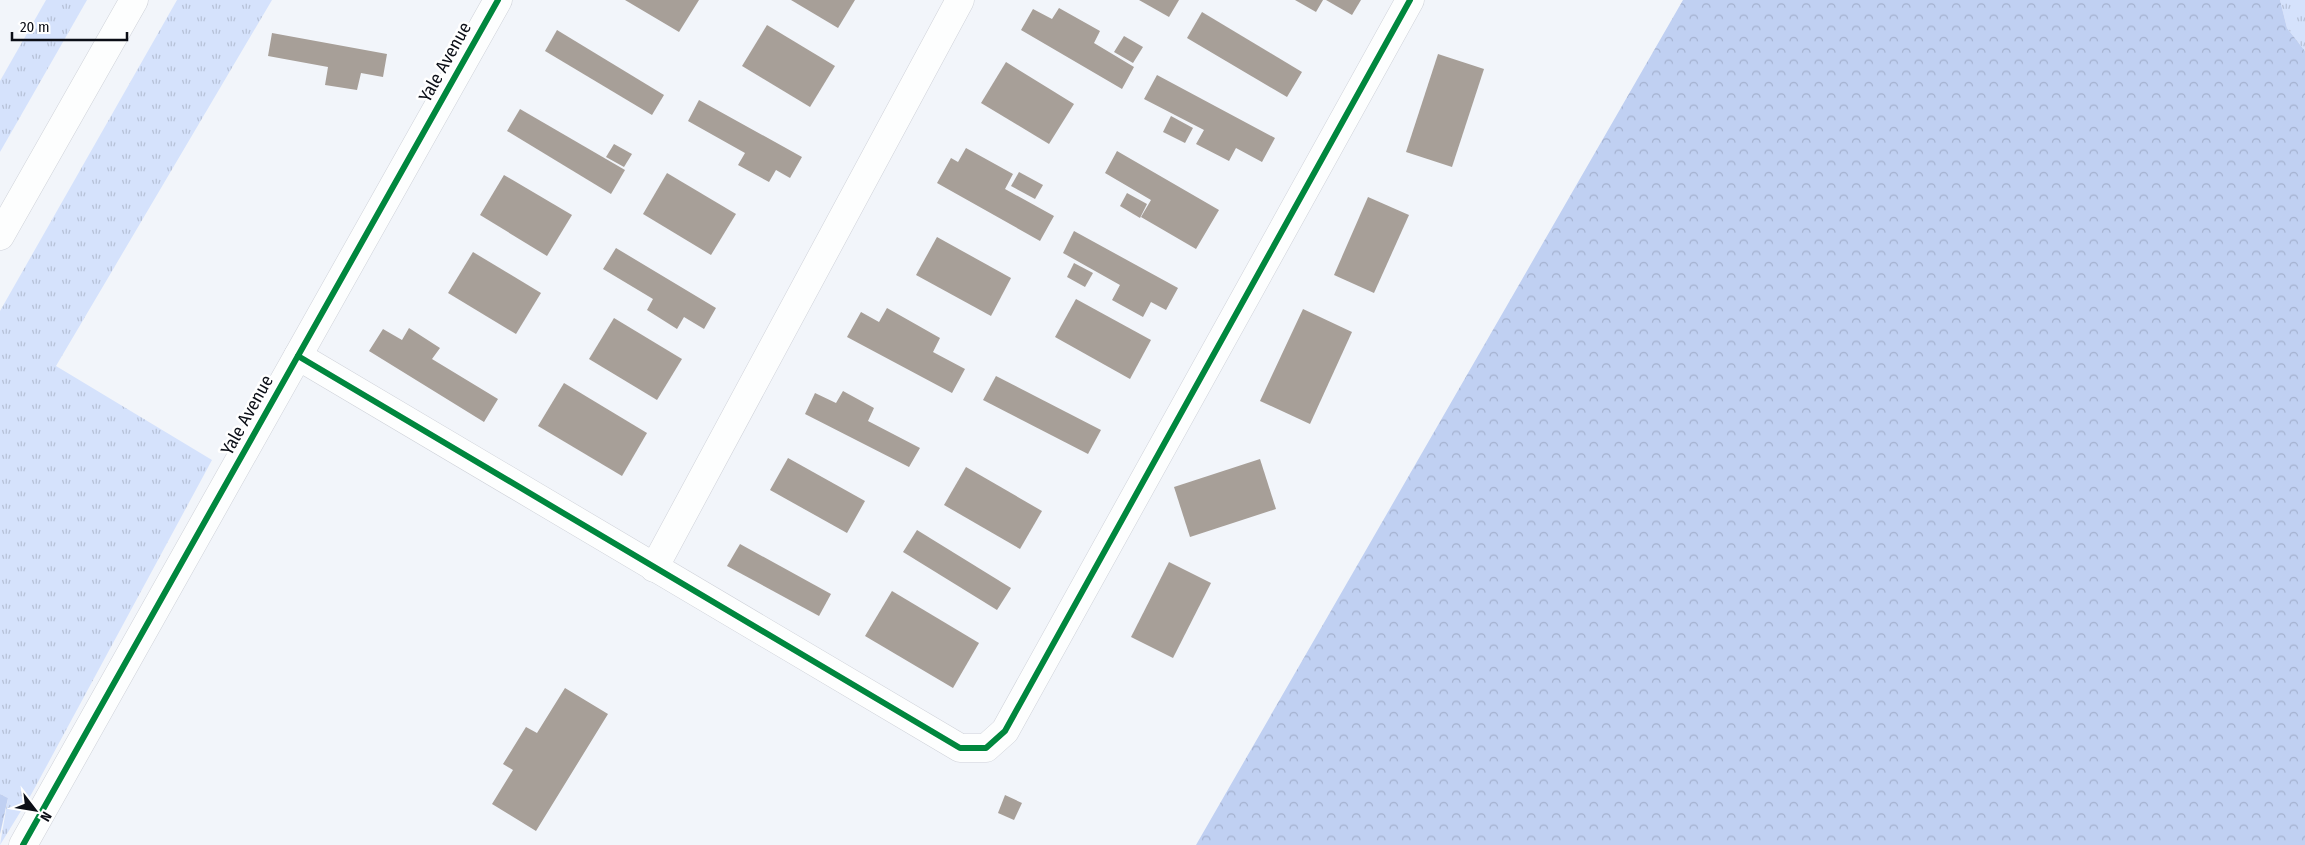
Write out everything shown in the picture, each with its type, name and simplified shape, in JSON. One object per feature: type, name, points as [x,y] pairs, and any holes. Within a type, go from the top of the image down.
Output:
[{"type":"main road","points":[[0,236],[134,0]]},
{"type":"main road","name":"Yale Avenue","points":[[23,845],[498,0]]},
{"type":"main road","points":[[654,568],[960,0]]},
{"type":"main road","points":[[298,356],[960,748],[986,748],[1005,731],[1410,0]]},
{"type":"green space","points":[[46,0],[87,0],[0,152],[0,81]]},
{"type":"green space","points":[[177,0],[272,0],[56,366],[212,460],[32,793],[0,845],[8,798],[0,794],[0,311]]},
{"type":"green space","points":[[1683,0],[2280,0],[2287,28],[2305,51],[2305,845],[1196,845]]},
{"type":"green space","points":[[2280,0],[2305,0],[2305,51],[2287,28]]},
{"type":"green space","points":[[0,794],[8,798],[0,834]]},
{"type":"building","points":[[625,0],[699,0],[679,32]]},
{"type":"building","points":[[791,0],[855,0],[838,28]]},
{"type":"building","points":[[1139,0],[1179,0],[1169,17]]},
{"type":"building","points":[[1295,0],[1323,0],[1316,12]]},
{"type":"building","points":[[1326,0],[1361,0],[1352,15]]},
{"type":"building","points":[[1059,8],[1100,31],[1094,43],[1134,67],[1122,89],[1021,30],[1033,9],[1052,19]]},
{"type":"building","points":[[1202,12],[1302,72],[1287,97],[1187,38]]},
{"type":"building","points":[[767,25],[835,66],[810,107],[742,66]]},
{"type":"building","points":[[557,30],[664,95],[652,115],[545,51]]},
{"type":"building","points":[[272,33],[387,54],[383,77],[361,73],[357,90],[325,85],[328,67],[268,56]]},
{"type":"building","points":[[1124,36],[1143,47],[1133,63],[1114,52]]},
{"type":"building","points":[[1438,54],[1484,69],[1452,167],[1406,152]]},
{"type":"building","points":[[1006,62],[1074,104],[1049,144],[981,103]]},
{"type":"building","points":[[1157,75],[1275,138],[1262,162],[1236,148],[1229,161],[1196,144],[1204,130],[1144,99]]},
{"type":"building","points":[[699,100],[802,157],[790,178],[776,170],[769,182],[738,165],[745,153],[688,121]]},
{"type":"building","points":[[520,109],[625,170],[611,194],[507,131]]},
{"type":"building","points":[[1171,116],[1193,128],[1185,143],[1163,132]]},
{"type":"building","points":[[614,144],[632,154],[624,167],[606,157]]},
{"type":"building","points":[[966,148],[1013,174],[1005,189],[1054,216],[1040,241],[937,183],[951,158],[958,162]]},
{"type":"building","points":[[1117,151],[1219,210],[1196,249],[1141,217],[1151,200],[1105,173]]},
{"type":"building","points":[[1019,172],[1043,185],[1035,199],[1011,186]]},
{"type":"building","points":[[667,173],[736,214],[711,255],[643,214]]},
{"type":"building","points":[[504,175],[572,215],[547,256],[480,215]]},
{"type":"building","points":[[1127,193],[1147,204],[1140,218],[1120,206]]},
{"type":"building","points":[[1368,197],[1409,215],[1374,293],[1334,275]]},
{"type":"building","points":[[1074,231],[1178,288],[1166,310],[1151,302],[1143,317],[1112,300],[1120,285],[1063,253]]},
{"type":"building","points":[[937,237],[1011,278],[991,316],[916,275]]},
{"type":"building","points":[[616,248],[716,308],[704,329],[684,317],[677,329],[647,310],[653,299],[603,269]]},
{"type":"building","points":[[473,252],[541,293],[516,334],[448,293]]},
{"type":"building","points":[[1074,263],[1093,273],[1085,287],[1067,277]]},
{"type":"building","points":[[1076,299],[1151,340],[1130,379],[1055,337]]},
{"type":"building","points":[[887,308],[940,338],[933,352],[965,369],[952,393],[847,337],[861,312],[879,322]]},
{"type":"building","points":[[1303,309],[1352,332],[1310,424],[1260,401]]},
{"type":"building","points":[[614,318],[682,359],[657,400],[589,359]]},
{"type":"building","points":[[409,328],[440,348],[432,359],[498,399],[484,422],[369,351],[383,329],[402,340]]},
{"type":"building","points":[[996,376],[1101,430],[1088,454],[983,400]]},
{"type":"building","points":[[564,383],[647,433],[622,476],[538,426]]},
{"type":"building","points":[[843,391],[874,408],[868,421],[920,448],[909,467],[805,414],[815,393],[836,403]]},
{"type":"building","points":[[788,458],[865,501],[847,533],[770,490]]},
{"type":"building","points":[[1260,459],[1276,509],[1190,537],[1174,487]]},
{"type":"building","points":[[966,467],[1042,511],[1020,549],[944,505]]},
{"type":"building","points":[[917,530],[1011,588],[997,610],[903,552]]},
{"type":"building","points":[[740,544],[831,594],[819,616],[727,566]]},
{"type":"building","points":[[1169,562],[1211,583],[1173,658],[1131,637]]},
{"type":"building","points":[[892,591],[979,643],[953,688],[865,636]]},
{"type":"building","points":[[565,688],[608,714],[536,831],[492,804],[513,770],[503,764],[526,727],[537,733]]},
{"type":"building","points":[[1005,795],[1022,803],[1014,820],[998,813]]},
{"type":"cycle path","points":[[23,845],[498,0]]},
{"type":"cycle path","points":[[298,356],[960,748],[986,748],[1005,731],[1410,0]]}]
